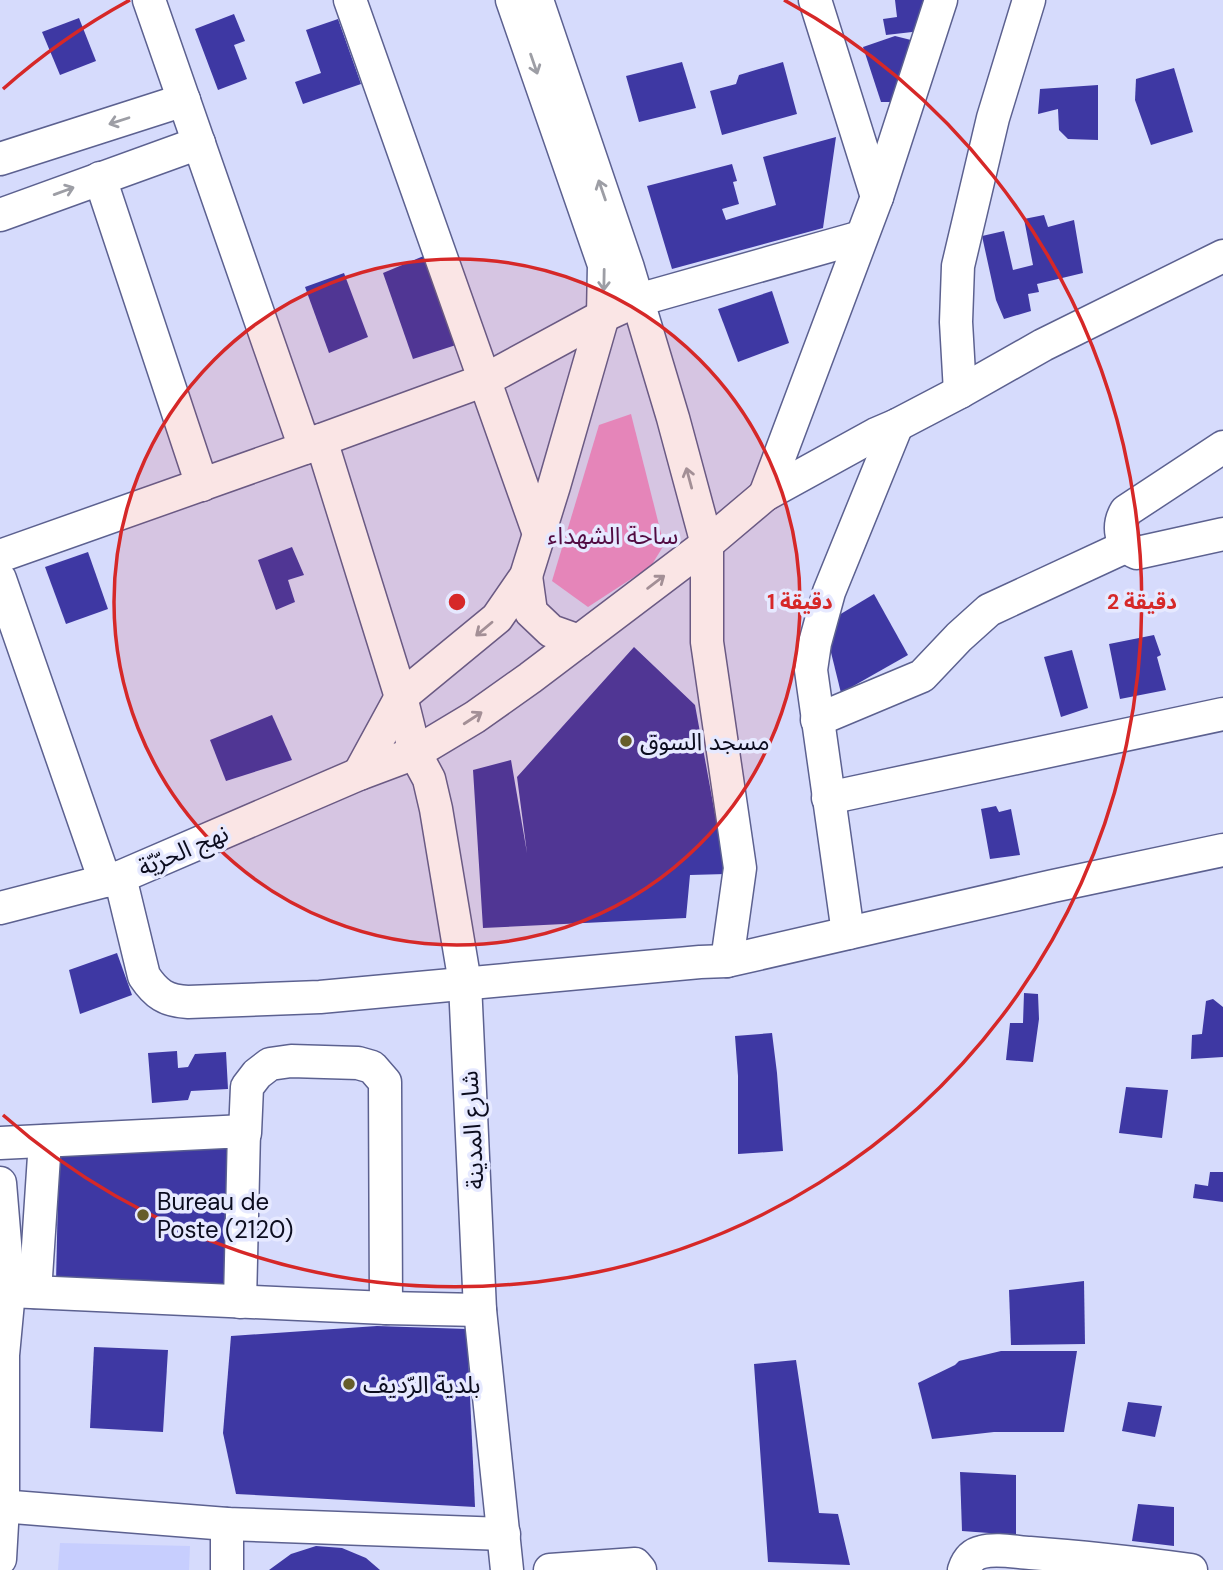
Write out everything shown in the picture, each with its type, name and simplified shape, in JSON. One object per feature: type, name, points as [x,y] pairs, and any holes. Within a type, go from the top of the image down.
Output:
[{"type":"street","name":"شارع المدينة","points":[[149,0],[198,143],[313,444],[401,697],[415,753],[429,779],[436,809],[465,983],[480,1310],[507,1570]]},
{"type":"street","points":[[350,0],[539,534]]},
{"type":"street","points":[[359,774],[401,697],[497,618],[526,576],[603,316],[604,265],[512,0]]},
{"type":"street","points":[[537,0],[628,268],[707,544],[707,642],[740,868],[734,960]]},
{"type":"street","points":[[815,0],[877,197]]},
{"type":"street","points":[[765,495],[877,197],[941,0]]},
{"type":"street","points":[[960,392],[956,322],[958,266],[993,118],[1030,0]]},
{"type":"street","points":[[0,159],[184,100]]},
{"type":"street","points":[[0,215],[198,143]]},
{"type":"street","points":[[100,178],[202,485]]},
{"type":"street","points":[[0,556],[202,485],[485,380],[638,300],[861,237]]},
{"type":"street","name":"نهج الحرّيّة","points":[[0,908],[112,879],[359,774],[415,753],[475,717],[579,641],[707,544],[765,495],[1043,345],[1223,256]]},
{"type":"street","points":[[838,935],[828,798],[811,670],[815,643],[829,592],[887,430]]},
{"type":"street","points":[[1223,446],[1126,512],[1121,520],[1122,536],[1131,551],[1137,553],[1223,534]]},
{"type":"street","points":[[817,720],[922,676],[989,610],[1127,546]]},
{"type":"street","points":[[526,576],[531,612],[551,631],[579,641]]},
{"type":"street","points":[[0,579],[112,879],[144,976],[151,986],[173,1001],[320,997],[734,960],[1040,889],[1223,850]]},
{"type":"street","points":[[828,798],[1223,714]]},
{"type":"street","points":[[240,1301],[247,1087],[257,1074],[270,1064],[291,1061],[358,1063],[372,1067],[384,1082],[386,1308]]},
{"type":"street","points":[[0,1143],[244,1133]]},
{"type":"street","points":[[0,1559],[1,1355],[22,1291],[45,1141]]},
{"type":"street","points":[[0,1183],[22,1291]]},
{"type":"street","points":[[22,1291],[480,1310]]},
{"type":"street","points":[[1,1506],[227,1524],[504,1534]]},
{"type":"street","points":[[227,1524],[227,1570]]},
{"type":"street","points":[[964,1570],[973,1555],[997,1550],[1191,1570]]},
{"type":"street","points":[[550,1570],[635,1564],[640,1570]]},
{"type":"shaded area","points":[[60,1543],[190,1546],[189,1570],[58,1570]]},
{"type":"green space","name":"ساحة الشهداء","points":[[631,414],[664,545],[651,566],[588,607],[552,581],[599,425]]},
{"type":"building","points":[[895,0],[924,0],[921,31],[886,35],[883,19],[897,17]]},
{"type":"building","points":[[234,14],[245,41],[234,45],[247,79],[218,90],[195,29]]},
{"type":"building","points":[[79,18],[96,61],[60,75],[42,32]]},
{"type":"building","points":[[338,19],[361,84],[303,104],[295,82],[321,73],[306,30]]},
{"type":"building","points":[[895,36],[923,43],[904,102],[881,102],[863,47]]},
{"type":"building","points":[[682,62],[696,108],[639,122],[626,76]]},
{"type":"building","points":[[783,62],[797,114],[722,135],[710,91],[736,84],[739,75]]},
{"type":"building","points":[[1174,68],[1193,132],[1151,145],[1135,100],[1136,79]]},
{"type":"building","points":[[1098,85],[1098,140],[1068,139],[1059,130],[1058,109],[1038,114],[1040,89]]},
{"type":"building","points":[[836,137],[823,228],[672,269],[647,186],[732,164],[737,181],[733,182],[739,204],[722,209],[726,220],[776,205],[763,157]]},
{"type":"building","points":[[1044,215],[1048,227],[1074,220],[1083,273],[1037,284],[1039,292],[1028,294],[1031,311],[1004,319],[996,300],[982,236],[1004,231],[1013,270],[1033,265],[1024,219]]},
{"type":"building","points":[[426,255],[459,344],[413,359],[383,273]]},
{"type":"building","points":[[344,273],[368,337],[329,353],[305,287]]},
{"type":"building","points":[[772,291],[789,343],[738,362],[718,309]]},
{"type":"building","points":[[292,547],[304,575],[288,580],[295,602],[276,610],[258,560]]},
{"type":"building","points":[[88,552],[108,609],[66,624],[45,567]]},
{"type":"building","points":[[874,594],[908,655],[841,693],[824,624]]},
{"type":"building","points":[[1154,635],[1161,655],[1157,657],[1166,690],[1120,699],[1109,644]]},
{"type":"building","name":"مسجد السوق","points":[[634,647],[695,705],[726,874],[690,875],[686,918],[483,928],[473,770],[511,760],[527,853],[517,777]]},
{"type":"building","points":[[1072,650],[1088,708],[1061,717],[1044,657]]},
{"type":"building","points":[[272,715],[292,760],[226,781],[210,740]]},
{"type":"building","points":[[996,806],[999,812],[1011,809],[1020,855],[990,859],[981,809]]},
{"type":"building","points":[[117,953],[132,995],[80,1014],[69,970]]},
{"type":"building","points":[[1024,993],[1038,994],[1039,1019],[1033,1062],[1006,1060],[1010,1023],[1023,1023]]},
{"type":"building","points":[[1213,999],[1223,1007],[1223,1057],[1191,1059],[1192,1035],[1202,1034],[1206,1001]]},
{"type":"building","points":[[772,1033],[783,1151],[738,1154],[735,1036]]},
{"type":"building","points":[[177,1051],[178,1068],[188,1067],[195,1054],[226,1052],[228,1089],[191,1091],[188,1100],[152,1103],[148,1053]]},
{"type":"building","points":[[1126,1087],[1168,1090],[1162,1138],[1119,1133]]},
{"type":"building","name":"Bureau de Poste (2120)","points":[[233,1145],[225,1283],[56,1283],[59,1147]]},
{"type":"building","points":[[1210,1172],[1223,1172],[1223,1202],[1193,1198],[1195,1184],[1208,1186]]},
{"type":"building","points":[[1084,1281],[1085,1344],[1011,1345],[1009,1290]]},
{"type":"building","name":"بلدية الرّديف","points":[[377,1326],[467,1329],[475,1507],[236,1494],[223,1433],[231,1336]]},
{"type":"building","points":[[94,1347],[168,1350],[163,1432],[90,1428]]},
{"type":"building","points":[[1001,1351],[1077,1351],[1064,1432],[994,1432],[932,1439],[918,1383],[959,1361]]},
{"type":"building","points":[[796,1360],[819,1513],[838,1514],[850,1565],[768,1562],[754,1364]]},
{"type":"building","points":[[1128,1402],[1162,1406],[1155,1437],[1122,1431]]},
{"type":"building","points":[[960,1472],[1016,1475],[1016,1535],[962,1531]]},
{"type":"building","points":[[1138,1504],[1174,1507],[1174,1546],[1132,1541]]},
{"type":"building","points":[[316,1546],[342,1548],[366,1558],[380,1570],[269,1570],[291,1554]]},
{"type":"place","name":"مسجد السوق","points":[[626,741]]},
{"type":"place","name":"Bureau de Poste (2120)","points":[[143,1215]]},
{"type":"place","name":"بلدية الرّديف","points":[[349,1384]]}]
